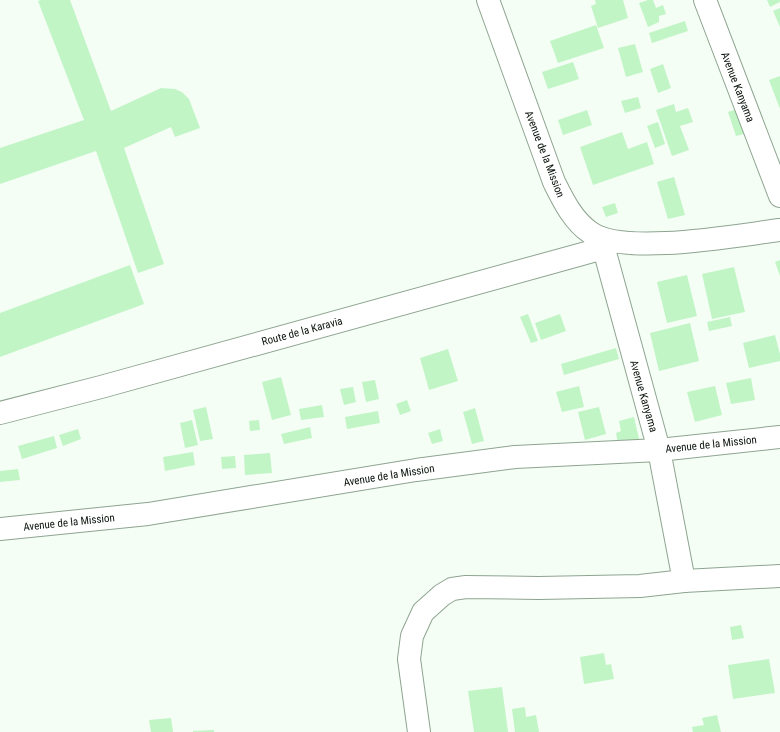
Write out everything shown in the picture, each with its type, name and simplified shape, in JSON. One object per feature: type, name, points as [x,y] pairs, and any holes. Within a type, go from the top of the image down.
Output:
[{"type":"street","name":"Avenue de la Mission","points":[[488,0],[554,182],[565,204],[573,215],[603,243],[660,244],[780,230]]},
{"type":"street","name":"Avenue Kanyama","points":[[705,0],[780,196]]},
{"type":"street","name":"Route de la Karavia","points":[[0,413],[101,387],[603,243]]},
{"type":"street","name":"Avenue Kanyama","points":[[603,243],[659,450],[684,581]]},
{"type":"street","name":"Avenue de la Mission","points":[[0,530],[148,514],[400,473],[515,457],[659,450],[780,437]]},
{"type":"street","points":[[418,732],[409,659],[412,636],[423,612],[442,595],[452,589],[466,587],[625,587],[684,581],[780,576]]},
{"type":"building","points":[[70,0],[111,111],[161,88],[175,89],[182,92],[189,99],[200,128],[175,137],[171,127],[124,148],[164,264],[138,273],[96,151],[0,184],[0,148],[84,120],[38,1]]},
{"type":"building","points":[[595,0],[623,0],[628,18],[598,28],[591,6],[596,4]]},
{"type":"building","points":[[653,0],[656,8],[663,5],[666,14],[659,16],[659,22],[648,27],[639,3]]},
{"type":"building","points":[[767,0],[780,0],[780,2],[770,7]]},
{"type":"building","points":[[780,8],[780,27],[773,11]]},
{"type":"building","points":[[685,21],[688,31],[652,43],[649,33]]},
{"type":"building","points":[[596,25],[604,48],[558,63],[550,41]]},
{"type":"building","points":[[635,44],[643,72],[626,77],[618,48]]},
{"type":"building","points":[[573,62],[579,79],[548,89],[542,72]]},
{"type":"building","points":[[663,64],[671,88],[658,93],[650,69]]},
{"type":"building","points":[[780,76],[780,109],[769,80]]},
{"type":"building","points":[[638,97],[641,108],[625,113],[621,101]]},
{"type":"building","points":[[674,104],[676,112],[688,108],[693,122],[680,126],[689,150],[672,156],[656,110]]},
{"type":"building","points":[[740,108],[748,133],[736,136],[728,112]]},
{"type":"building","points":[[587,110],[592,125],[563,135],[558,120]]},
{"type":"building","points":[[658,122],[665,144],[655,148],[647,126]]},
{"type":"building","points":[[622,132],[628,149],[647,142],[654,164],[593,185],[580,147]]},
{"type":"building","points":[[674,177],[685,215],[668,219],[657,182]]},
{"type":"building","points":[[615,203],[618,213],[606,217],[602,207]]},
{"type":"building","points":[[780,260],[780,276],[775,262]]},
{"type":"building","points":[[130,265],[144,304],[0,357],[0,313]]},
{"type":"building","points":[[734,267],[745,312],[712,319],[702,274]]},
{"type":"building","points":[[687,275],[697,316],[667,323],[657,282]]},
{"type":"building","points":[[528,314],[538,341],[531,343],[520,317]]},
{"type":"building","points":[[560,314],[566,331],[541,340],[535,323]]},
{"type":"building","points":[[730,317],[732,326],[709,331],[707,322]]},
{"type":"building","points":[[690,323],[699,361],[659,371],[650,333]]},
{"type":"building","points":[[775,335],[780,354],[780,361],[749,368],[743,343]]},
{"type":"building","points":[[616,348],[619,359],[564,375],[561,364]]},
{"type":"building","points":[[448,349],[458,381],[429,390],[420,358]]},
{"type":"building","points":[[281,377],[291,415],[272,420],[262,382]]},
{"type":"building","points":[[751,378],[755,400],[731,404],[726,383]]},
{"type":"building","points":[[375,380],[379,399],[366,402],[362,382]]},
{"type":"building","points":[[579,386],[584,407],[562,412],[556,392]]},
{"type":"building","points":[[715,386],[722,415],[695,422],[687,392]]},
{"type":"building","points":[[353,387],[356,402],[344,405],[340,389]]},
{"type":"building","points":[[407,400],[411,411],[400,415],[396,404]]},
{"type":"building","points":[[322,405],[324,417],[301,420],[299,409]]},
{"type":"building","points":[[206,407],[213,439],[200,441],[193,410]]},
{"type":"building","points":[[599,407],[606,434],[585,440],[578,412]]},
{"type":"building","points":[[475,408],[484,441],[472,444],[463,412]]},
{"type":"building","points":[[378,411],[380,423],[347,429],[345,417]]},
{"type":"building","points":[[634,417],[639,439],[618,444],[616,433],[621,431],[619,421]]},
{"type":"building","points":[[192,420],[198,445],[185,448],[180,423]]},
{"type":"building","points":[[259,420],[260,430],[250,431],[249,421]]},
{"type":"building","points":[[310,427],[312,438],[284,444],[281,434]]},
{"type":"building","points":[[78,429],[81,439],[63,446],[59,435]]},
{"type":"building","points":[[440,429],[443,441],[432,444],[428,433]]},
{"type":"building","points":[[54,436],[57,448],[22,459],[18,446]]},
{"type":"building","points":[[193,452],[195,465],[165,471],[163,457]]},
{"type":"building","points":[[270,453],[272,473],[245,475],[244,455]]},
{"type":"building","points":[[235,456],[236,468],[222,469],[221,457]]},
{"type":"building","points":[[18,469],[20,480],[0,482],[0,471]]},
{"type":"building","points":[[741,625],[744,638],[732,640],[730,627]]},
{"type":"building","points":[[604,653],[606,665],[611,664],[614,679],[584,684],[580,657]]},
{"type":"building","points":[[769,659],[775,693],[733,699],[728,665]]},
{"type":"building","points":[[502,687],[508,732],[474,732],[468,691]]},
{"type":"building","points":[[525,707],[526,717],[536,715],[539,732],[515,732],[512,709]]},
{"type":"building","points":[[717,715],[721,732],[693,732],[692,727],[704,725],[702,718]]},
{"type":"building","points":[[171,718],[173,732],[151,732],[149,720]]},
{"type":"building","points":[[214,730],[214,732],[193,732],[193,731]]}]
